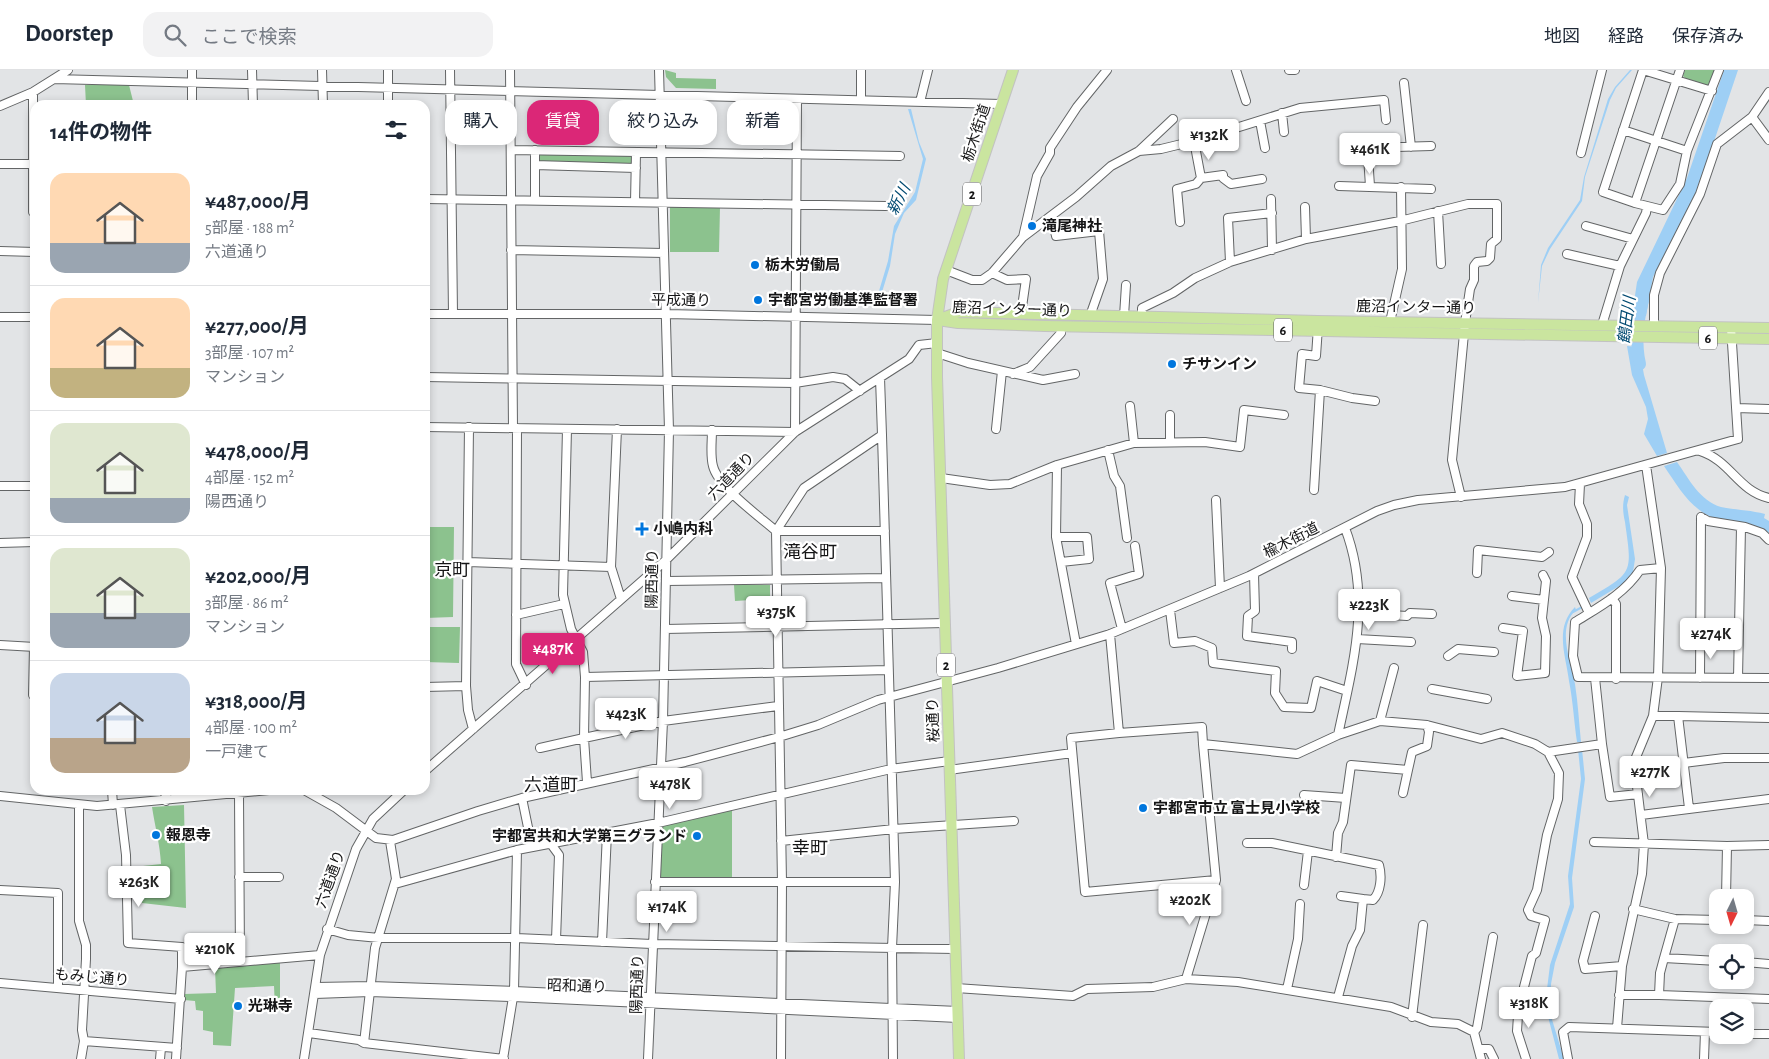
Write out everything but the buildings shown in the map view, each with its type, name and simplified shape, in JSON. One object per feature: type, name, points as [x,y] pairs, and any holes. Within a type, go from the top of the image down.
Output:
[{"type":"main road","name":"栃木街道","points":[[937,320],[946,270],[1013,70]]},
{"type":"main road","name":"鹿沼インター通り","points":[[937,320],[960,312],[1142,316],[1318,326],[1390,322],[1628,337],[1731,333],[1769,328]]},
{"type":"main road","name":"鹿沼インター通り","points":[[937,320],[958,323],[1045,326],[1464,328],[1630,325],[1731,333],[1769,339]]},
{"type":"main road","name":"桜通り","points":[[937,320],[946,683],[959,1059]]},
{"type":"street","points":[[192,70],[192,100]]},
{"type":"street","points":[[252,70],[253,100]]},
{"type":"street","points":[[322,70],[323,100]]},
{"type":"street","points":[[388,70],[388,100]]},
{"type":"street","points":[[450,70],[453,314]]},
{"type":"street","points":[[510,70],[516,664],[526,685]]},
{"type":"street","name":"陽西通り","points":[[648,1059],[663,721],[669,430],[659,70]]},
{"type":"street","points":[[861,70],[861,100]]},
{"type":"street","points":[[920,102],[928,70]]},
{"type":"street","points":[[1023,238],[1037,176],[1050,153],[1050,148],[1076,106],[1107,70]]},
{"type":"street","points":[[1236,70],[1246,100]]},
{"type":"street","points":[[1289,70],[1295,70]]},
{"type":"street","points":[[1581,153],[1602,70]]},
{"type":"street","points":[[1712,92],[1643,70],[1603,192],[1663,210],[1680,184],[1687,151],[1702,108],[1712,92],[1719,70]]},
{"type":"street","points":[[1635,202],[1680,70]]},
{"type":"street","points":[[0,106],[33,92],[65,71]]},
{"type":"street","points":[[54,79],[1001,104]]},
{"type":"street","points":[[1404,83],[1412,147]]},
{"type":"street","points":[[33,92],[33,100]]},
{"type":"street","points":[[1650,326],[1654,295],[1660,273],[1700,194],[1717,144],[1752,117],[1769,92]]},
{"type":"street","points":[[430,427],[795,432],[797,99]]},
{"type":"street","points":[[1139,151],[1161,149],[1194,141],[1300,108],[1384,100],[1386,120]]},
{"type":"street","points":[[1282,113],[1284,132]]},
{"type":"street","points":[[1752,117],[1769,140]]},
{"type":"street","points":[[946,270],[976,281],[982,280],[992,273],[1023,238],[1111,166],[1139,151],[1173,119]]},
{"type":"street","points":[[1260,121],[1265,148]]},
{"type":"street","points":[[1623,130],[1687,151]]},
{"type":"street","points":[[1194,141],[1201,178]]},
{"type":"street","points":[[1397,147],[1431,146]]},
{"type":"street","points":[[511,150],[661,154],[900,156]]},
{"type":"street","points":[[535,150],[535,200]]},
{"type":"street","points":[[635,202],[636,153]]},
{"type":"street","points":[[1368,156],[1370,186]]},
{"type":"street","points":[[0,164],[30,164]]},
{"type":"street","points":[[535,166],[636,168]]},
{"type":"street","points":[[1180,222],[1177,188],[1196,184],[1201,178],[1223,175],[1223,178],[1231,184],[1262,179]]},
{"type":"street","points":[[1339,186],[1431,189]]},
{"type":"street","points":[[1390,322],[1402,269],[1401,187]]},
{"type":"street","points":[[430,199],[886,206]]},
{"type":"street","points":[[1271,199],[1272,250]]},
{"type":"street","points":[[1142,316],[1142,308],[1173,293],[1195,278],[1230,262],[1306,239],[1400,221],[1468,204],[1497,204],[1497,239],[1491,244],[1490,258],[1474,266],[1474,280],[1470,289],[1464,328],[1452,460],[1462,497]]},
{"type":"street","points":[[1602,325],[1620,266],[1647,206]]},
{"type":"street","points":[[1305,207],[1306,239]]},
{"type":"street","points":[[1438,211],[1441,264]]},
{"type":"street","points":[[1230,262],[1228,218],[1272,213]]},
{"type":"street","points":[[1052,216],[1056,236],[1099,231],[1103,278],[1090,316]]},
{"type":"street","points":[[1586,226],[1633,240]]},
{"type":"street","points":[[511,250],[664,253]]},
{"type":"street","points":[[0,251],[30,252]]},
{"type":"street","points":[[1566,254],[1620,266]]},
{"type":"street","points":[[992,273],[1006,280],[1026,279],[1021,314]]},
{"type":"street","points":[[1124,316],[1126,285]]},
{"type":"street","name":"平成通り","points":[[430,314],[667,314],[937,320]]},
{"type":"street","points":[[0,317],[30,317]]},
{"type":"street","points":[[1318,326],[1316,356],[1302,354],[1299,388],[1320,390],[1352,398],[1375,401]]},
{"type":"street","points":[[1013,374],[1030,367],[1061,333]]},
{"type":"street","points":[[1700,451],[1738,439],[1731,333]]},
{"type":"street","name":"六道通り","points":[[430,767],[526,685],[576,638],[666,560],[795,432],[909,359],[919,345],[937,348]]},
{"type":"street","points":[[937,348],[1002,371],[1043,380],[1075,374]]},
{"type":"street","points":[[996,429],[1002,371]]},
{"type":"street","points":[[430,377],[512,376],[795,383],[833,377],[845,379],[863,389]]},
{"type":"street","points":[[880,378],[894,829],[893,1059]]},
{"type":"street","points":[[1314,490],[1320,390]]},
{"type":"street","points":[[1130,406],[1134,443]]},
{"type":"street","points":[[1736,408],[1769,409]]},
{"type":"street","points":[[941,478],[990,485],[1010,484],[1057,465],[1134,443],[1205,442],[1240,447],[1244,410],[1284,415]]},
{"type":"street","points":[[1170,415],[1170,442]]},
{"type":"street","points":[[469,427],[466,686],[468,710],[474,729]]},
{"type":"street","points":[[567,429],[563,566],[564,604],[583,652],[585,677],[584,738],[587,782]]},
{"type":"street","points":[[617,429],[611,566],[621,599]]},
{"type":"street","points":[[712,430],[713,467],[716,475],[734,494],[776,531],[885,531]]},
{"type":"street","points":[[781,1059],[780,946],[782,882],[775,581],[776,531],[804,488],[882,436]]},
{"type":"street","points":[[1108,450],[1114,476],[1120,486],[1127,538]]},
{"type":"street","points":[[1700,451],[1719,459],[1749,490],[1769,498]]},
{"type":"street","name":"楡木街道","points":[[390,841],[478,810],[522,798],[587,782],[660,768],[779,738],[818,725],[869,703],[946,683],[1122,630],[1254,574],[1394,505],[1548,490],[1580,484],[1700,451]]},
{"type":"street","points":[[1057,465],[1056,537],[1076,644]]},
{"type":"street","points":[[1617,1028],[1622,966],[1642,874],[1644,844],[1634,762],[1653,716],[1658,678],[1661,568],[1646,465]]},
{"type":"street","points":[[1580,484],[1578,504],[1587,524],[1587,537],[1572,577],[1589,613]]},
{"type":"street","points":[[0,486],[30,486]]},
{"type":"street","points":[[1216,500],[1220,588]]},
{"type":"street","points":[[1700,678],[1701,517],[1708,521],[1741,526],[1762,533],[1769,540]]},
{"type":"street","points":[[1738,678],[1741,526]]},
{"type":"street","points":[[1338,735],[1357,639],[1359,613],[1359,574],[1345,528]]},
{"type":"street","points":[[1056,537],[1087,537],[1089,560],[1061,562]]},
{"type":"street","points":[[0,542],[30,542]]},
{"type":"street","points":[[1122,630],[1110,583],[1140,574],[1135,546]]},
{"type":"street","points":[[1477,573],[1478,550],[1542,557],[1548,552]]},
{"type":"street","points":[[468,562],[611,566]]},
{"type":"street","points":[[1661,568],[1640,570],[1631,583],[1612,598],[1574,622],[1572,656],[1578,677],[1616,679],[1769,678]]},
{"type":"street","points":[[1254,574],[1255,611],[1248,616],[1247,636],[1292,642],[1292,649]]},
{"type":"street","points":[[1503,628],[1523,631],[1517,676],[1545,673],[1546,636],[1542,618],[1546,581],[1543,575]]},
{"type":"street","points":[[666,581],[886,578]]},
{"type":"street","points":[[1512,596],[1544,600]]},
{"type":"street","points":[[1612,598],[1616,604],[1616,679]]},
{"type":"street","points":[[516,615],[564,604]]},
{"type":"street","points":[[1170,610],[1174,643],[1195,641],[1212,648],[1213,663],[1276,671],[1275,694],[1284,706],[1311,708],[1317,681],[1347,692]]},
{"type":"street","points":[[1359,613],[1406,616],[1410,613],[1432,614]]},
{"type":"street","points":[[665,629],[945,623]]},
{"type":"street","points":[[1110,634],[1119,733]]},
{"type":"street","points":[[1357,639],[1411,642]]},
{"type":"street","points":[[0,645],[30,647]]},
{"type":"street","points":[[1448,656],[1458,649],[1494,652]]},
{"type":"street","points":[[1380,721],[1394,668]]},
{"type":"street","points":[[585,677],[888,670]]},
{"type":"street","points":[[1596,678],[1602,744],[1610,797],[1638,794]]},
{"type":"street","points":[[430,687],[466,686]]},
{"type":"street","points":[[1432,689],[1487,699]]},
{"type":"street","points":[[540,748],[663,721],[778,706]]},
{"type":"street","points":[[1653,716],[1769,718]]},
{"type":"street","points":[[1678,716],[1688,808]]},
{"type":"street","points":[[1203,744],[1297,754],[1338,735],[1380,721],[1427,726],[1481,739],[1502,733],[1535,744],[1548,752],[1558,773],[1558,799],[1547,835],[1537,890],[1528,910],[1531,916],[1545,920],[1536,953],[1532,956],[1524,987]]},
{"type":"street","points":[[1403,793],[1412,752],[1427,746],[1429,732],[1427,726]]},
{"type":"street","points":[[1186,980],[1216,880],[1202,727],[1071,738],[1086,892],[1216,880]]},
{"type":"street","points":[[1548,752],[1602,744]]},
{"type":"street","points":[[395,884],[517,850],[658,823],[891,769],[949,766],[1072,753]]},
{"type":"street","points":[[1634,769],[1724,758],[1769,758]]},
{"type":"street","points":[[1336,857],[1338,833],[1343,822],[1351,766],[1408,770]]},
{"type":"street","points":[[113,795],[126,855],[128,943],[182,947],[176,1059]]},
{"type":"street","points":[[165,795],[166,801]]},
{"type":"street","points":[[0,796],[79,806],[116,805],[229,795]]},
{"type":"street","points":[[239,795],[240,962]]},
{"type":"street","points":[[313,795],[336,808],[376,838],[390,841],[396,879],[380,938],[375,948],[364,1043]]},
{"type":"street","name":"六道通り","points":[[304,1059],[316,991],[320,955],[327,929],[365,830],[378,813],[398,795]]},
{"type":"street","points":[[1304,795],[1346,798]]},
{"type":"street","points":[[522,798],[532,847]]},
{"type":"street","points":[[1640,815],[1769,799]]},
{"type":"street","points":[[79,806],[79,921],[86,945],[82,1030],[84,1041],[81,1059]]},
{"type":"street","points":[[781,841],[894,829],[1014,821]]},
{"type":"street","points":[[602,942],[607,833]]},
{"type":"street","points":[[1247,842],[1272,843],[1379,865],[1381,872],[1377,896],[1372,900],[1341,896]]},
{"type":"street","points":[[1594,842],[1727,846],[1769,845]]},
{"type":"street","points":[[551,844],[559,855],[556,940]]},
{"type":"street","points":[[1726,889],[1727,846]]},
{"type":"street","points":[[309,1033],[359,1040],[364,1043],[503,1059],[514,994],[517,850]]},
{"type":"street","points":[[1304,886],[1308,851]]},
{"type":"street","points":[[239,877],[279,877]]},
{"type":"street","points":[[655,882],[895,882]]},
{"type":"street","points":[[0,890],[58,893],[58,987]]},
{"type":"street","points":[[1338,997],[1352,946],[1360,930],[1364,899]]},
{"type":"street","points":[[1287,989],[1298,939],[1300,904]]},
{"type":"street","points":[[1633,909],[1675,919],[1709,920]]},
{"type":"street","points":[[1595,916],[1583,961],[1585,969],[1622,966]]},
{"type":"street","points":[[1659,995],[1660,973],[1675,919]]},
{"type":"street","points":[[1754,920],[1769,921]]},
{"type":"street","points":[[1412,1017],[1423,925]]},
{"type":"street","points":[[327,929],[348,935],[380,938],[516,938],[652,944],[955,949]]},
{"type":"street","points":[[1474,1032],[1477,1028],[1494,937]]},
{"type":"street","points":[[182,967],[320,955]]},
{"type":"street","points":[[1664,958],[1709,960]]},
{"type":"street","points":[[1754,963],[1769,964]]},
{"type":"street","points":[[956,988],[1073,996],[1087,989],[1153,987],[1186,980],[1238,982],[1391,1007],[1412,1017],[1431,1022],[1458,1024],[1474,1032],[1480,1049],[1481,1059]]},
{"type":"street","name":"もみじ通り","points":[[0,982],[180,999]]},
{"type":"street","name":"昭和通り","points":[[316,991],[371,989],[514,994],[958,1014]]},
{"type":"street","points":[[1620,995],[1769,999]]},
{"type":"street","points":[[1519,1000],[1518,1031],[1526,1059]]},
{"type":"street","points":[[1568,1059],[1563,1032],[1569,1027],[1709,1032]]},
{"type":"street","points":[[1704,1059],[1705,1032]]},
{"type":"street","points":[[1754,1034],[1769,1034]]},
{"type":"street","points":[[84,1041],[177,1048]]},
{"type":"street","points":[[160,1059],[161,1048]]},
{"type":"street","points":[[1480,1049],[1489,1049],[1494,1059]]},
{"type":"green space","points":[[665,70],[676,73],[676,78],[716,79],[716,89],[676,88],[666,77]]},
{"type":"green space","points":[[1685,70],[1715,70],[1708,87],[1686,79],[1683,76]]},
{"type":"green space","points":[[85,85],[129,85],[133,100],[86,100]]},
{"type":"green space","points":[[537,153],[634,156],[634,165],[538,163]]},
{"type":"green space","points":[[670,207],[720,207],[719,252],[670,252]]},
{"type":"green space","points":[[430,527],[454,527],[453,617],[430,618]]},
{"type":"green space","points":[[734,585],[770,585],[770,599],[735,601]]},
{"type":"green space","points":[[430,627],[460,627],[459,663],[430,662]]},
{"type":"green space","points":[[184,805],[186,908],[142,903],[143,866],[161,864],[152,807]]},
{"type":"green space","name":"宇都宮共和大学第三グランド","points":[[732,809],[732,880],[662,879],[660,877],[663,825]]},
{"type":"green space","points":[[280,962],[280,1011],[275,1009],[274,986],[235,988],[231,1046],[213,1045],[213,1032],[203,1030],[203,1011],[196,1010],[195,1001],[184,1000],[184,994],[216,993],[215,968]]},
{"type":"water","points":[[1632,70],[1616,88],[1610,100],[1585,177],[1582,201],[1550,249],[1542,266],[1538,303],[1541,265],[1548,248],[1580,200],[1584,177],[1608,99],[1615,87]]},
{"type":"water","points":[[1724,70],[1738,70],[1697,192],[1653,277],[1646,316],[1632,316],[1637,282],[1687,178]]},
{"type":"water","points":[[908,109],[911,109],[919,142],[926,159],[916,200],[904,213],[895,234],[890,266],[879,302],[876,301],[888,261],[894,226],[915,192],[923,159]]},
{"type":"water","points":[[1627,346],[1639,347],[1644,375],[1667,453],[1657,456],[1644,434],[1648,419],[1646,407],[1632,375]]},
{"type":"water","points":[[1677,462],[1696,489],[1707,500],[1721,507],[1765,514],[1764,518],[1769,521],[1769,533],[1758,527],[1721,520],[1702,512],[1688,499],[1664,466]]},
{"type":"water","points":[[1625,495],[1629,497],[1627,505],[1635,559],[1633,572],[1626,582],[1591,603],[1589,598],[1622,576],[1629,562],[1623,512]]},
{"type":"water","points":[[1575,607],[1576,610],[1570,617],[1567,626],[1566,645],[1576,691],[1581,742],[1577,742],[1563,642],[1565,624]]},
{"type":"water","points":[[1578,749],[1582,749],[1585,779],[1572,878],[1574,907],[1555,963],[1551,984],[1550,1013],[1564,1059],[1559,1059],[1545,1005],[1550,965],[1570,904],[1568,876],[1581,779]]},
{"type":"waterway","name":"鶴田川","points":[[1640,364],[1638,332],[1643,300]]},
{"type":"waterway","points":[[1573,612],[1584,606]]},
{"type":"place","name":"滝尾神社","points":[[1032,226]]},
{"type":"place","name":"栃木労働局","points":[[755,265]]},
{"type":"place","name":"宇都宮労働基準監督署","points":[[758,300]]},
{"type":"place","name":"チサンイン","points":[[1172,364]]},
{"type":"place","name":"小嶋内科","points":[[642,529]]},
{"type":"place","name":"宇都宮市立 富士見小学校","points":[[1143,808]]},
{"type":"place","name":"報恩寺","points":[[156,835]]},
{"type":"place","name":"宇都宮共和大学第三グランド","points":[[697,836]]},
{"type":"place","name":"光琳寺","points":[[238,1006]]},
{"type":"district","name":"滝谷町","points":[[810,552]]},
{"type":"district","name":"京町","points":[[452,570]]},
{"type":"district","name":"六道町","points":[[551,785]]},
{"type":"district","name":"幸町","points":[[810,848]]},
{"type":"water label","name":"新川","points":[[898,199]]}]
